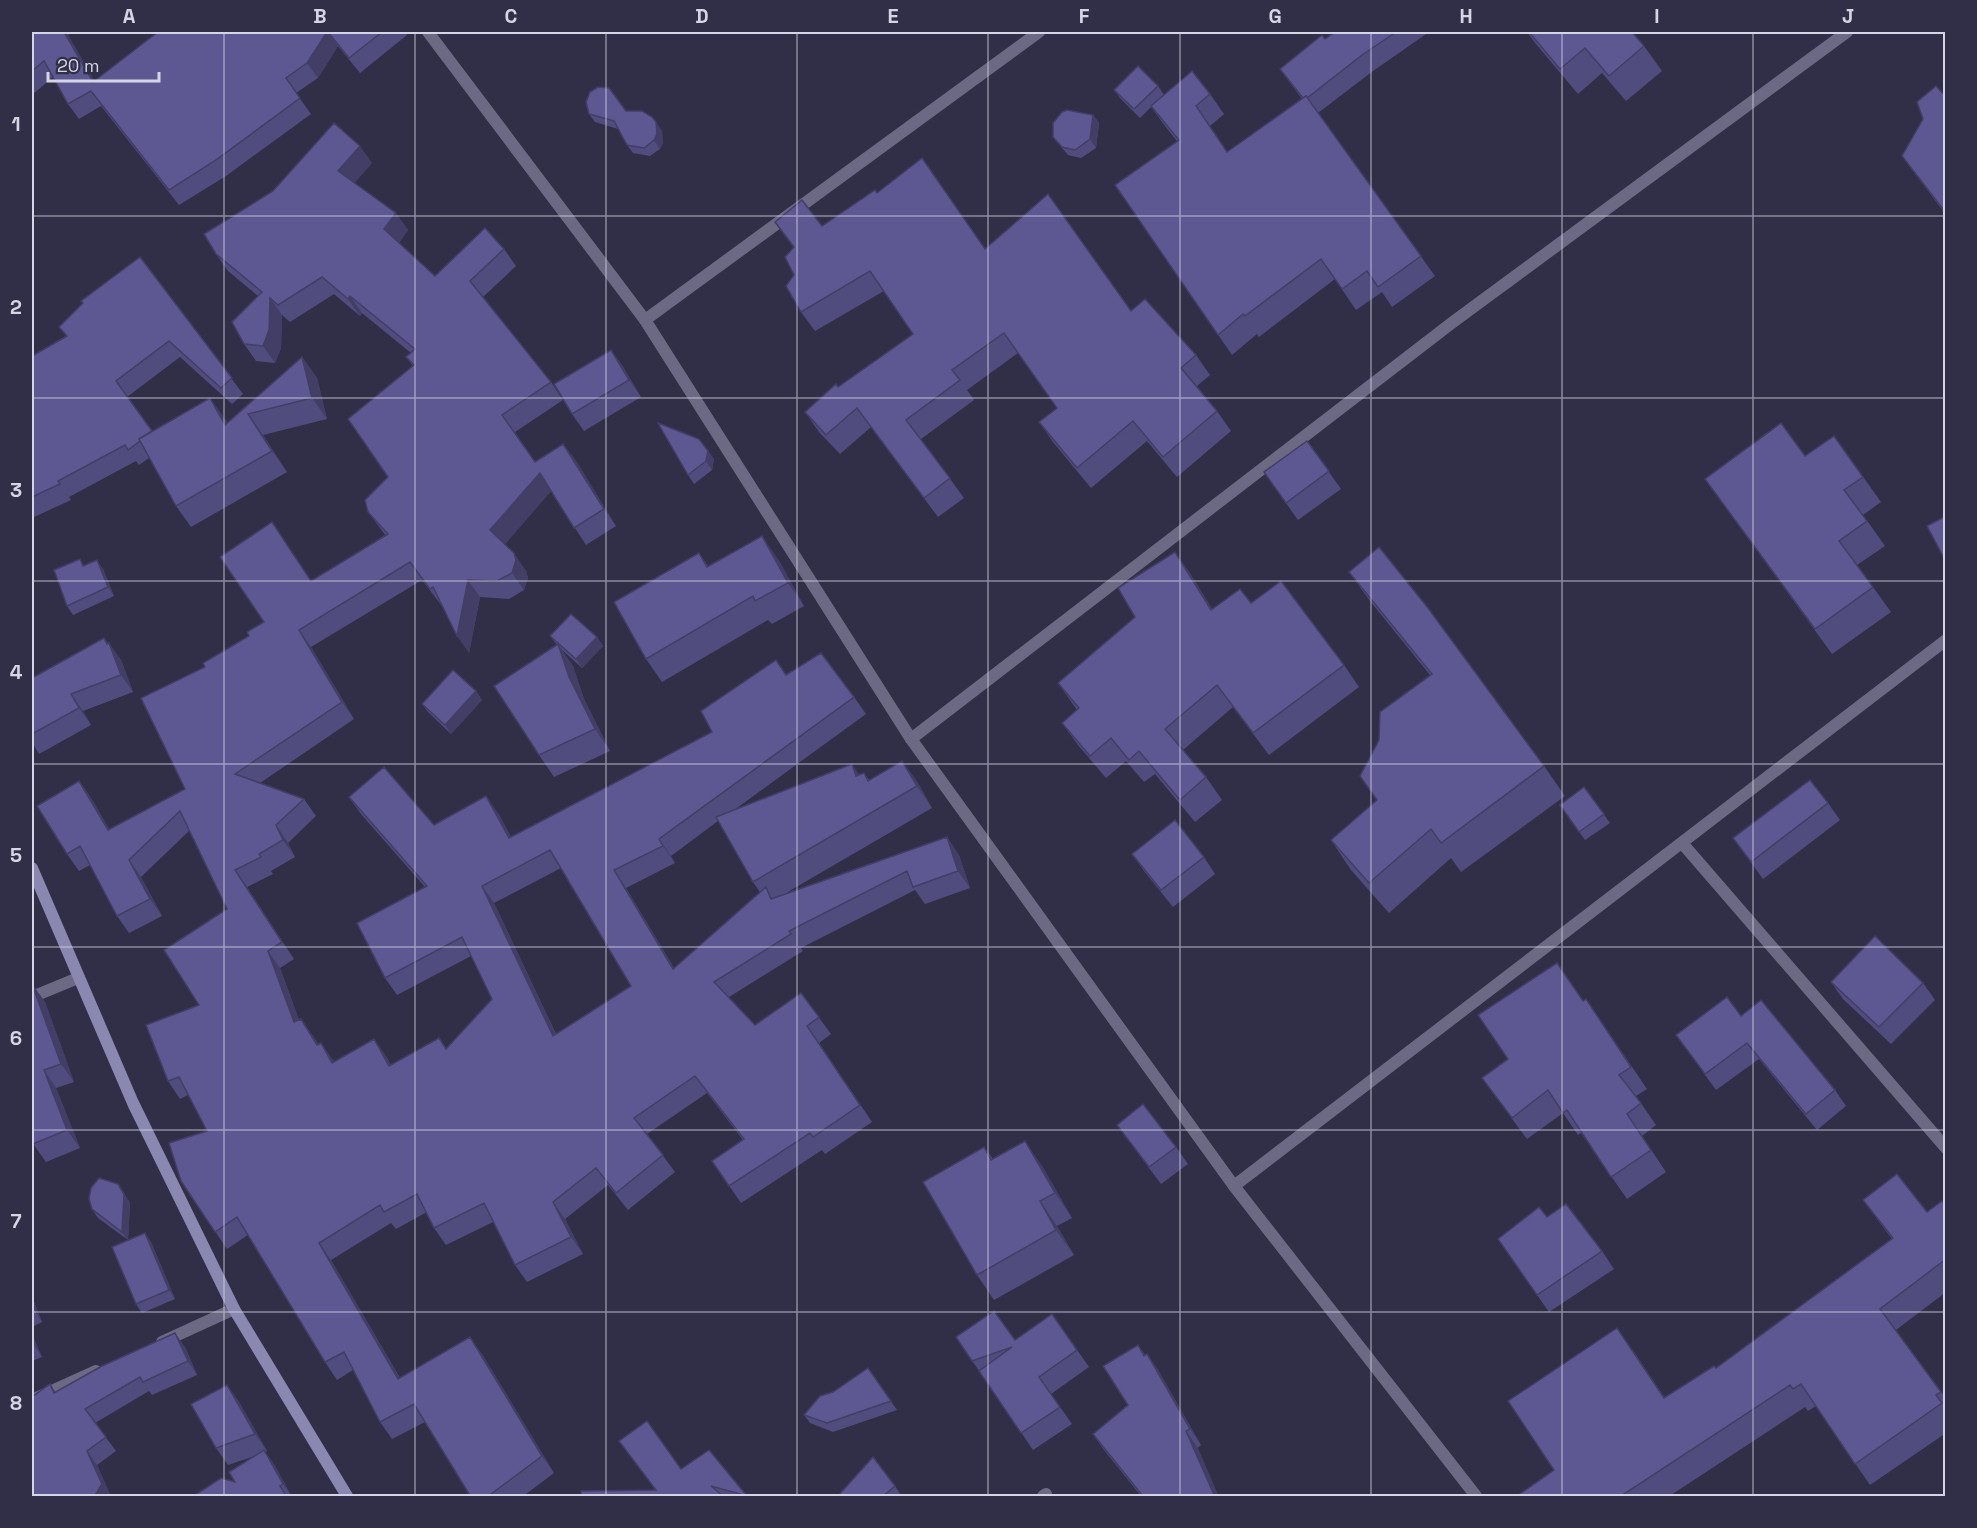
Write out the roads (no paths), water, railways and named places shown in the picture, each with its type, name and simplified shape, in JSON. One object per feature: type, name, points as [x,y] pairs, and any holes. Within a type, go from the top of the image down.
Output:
[{"type":"street","points":[[428,32],[645,320],[911,739],[1234,1186],[1476,1497]]},
{"type":"street","points":[[645,320],[1039,32]]},
{"type":"street","points":[[911,739],[1453,322],[1847,32]]},
{"type":"street","points":[[1234,1186],[1946,640]]},
{"type":"street","points":[[1682,843],[1946,1148]]},
{"type":"street","points":[[32,868],[133,1103],[234,1309],[347,1497]]},
{"type":"street","points":[[32,997],[78,978]]},
{"type":"street","points":[[149,1347],[234,1309]]},
{"type":"street","points":[[32,1400],[106,1366]]}]
